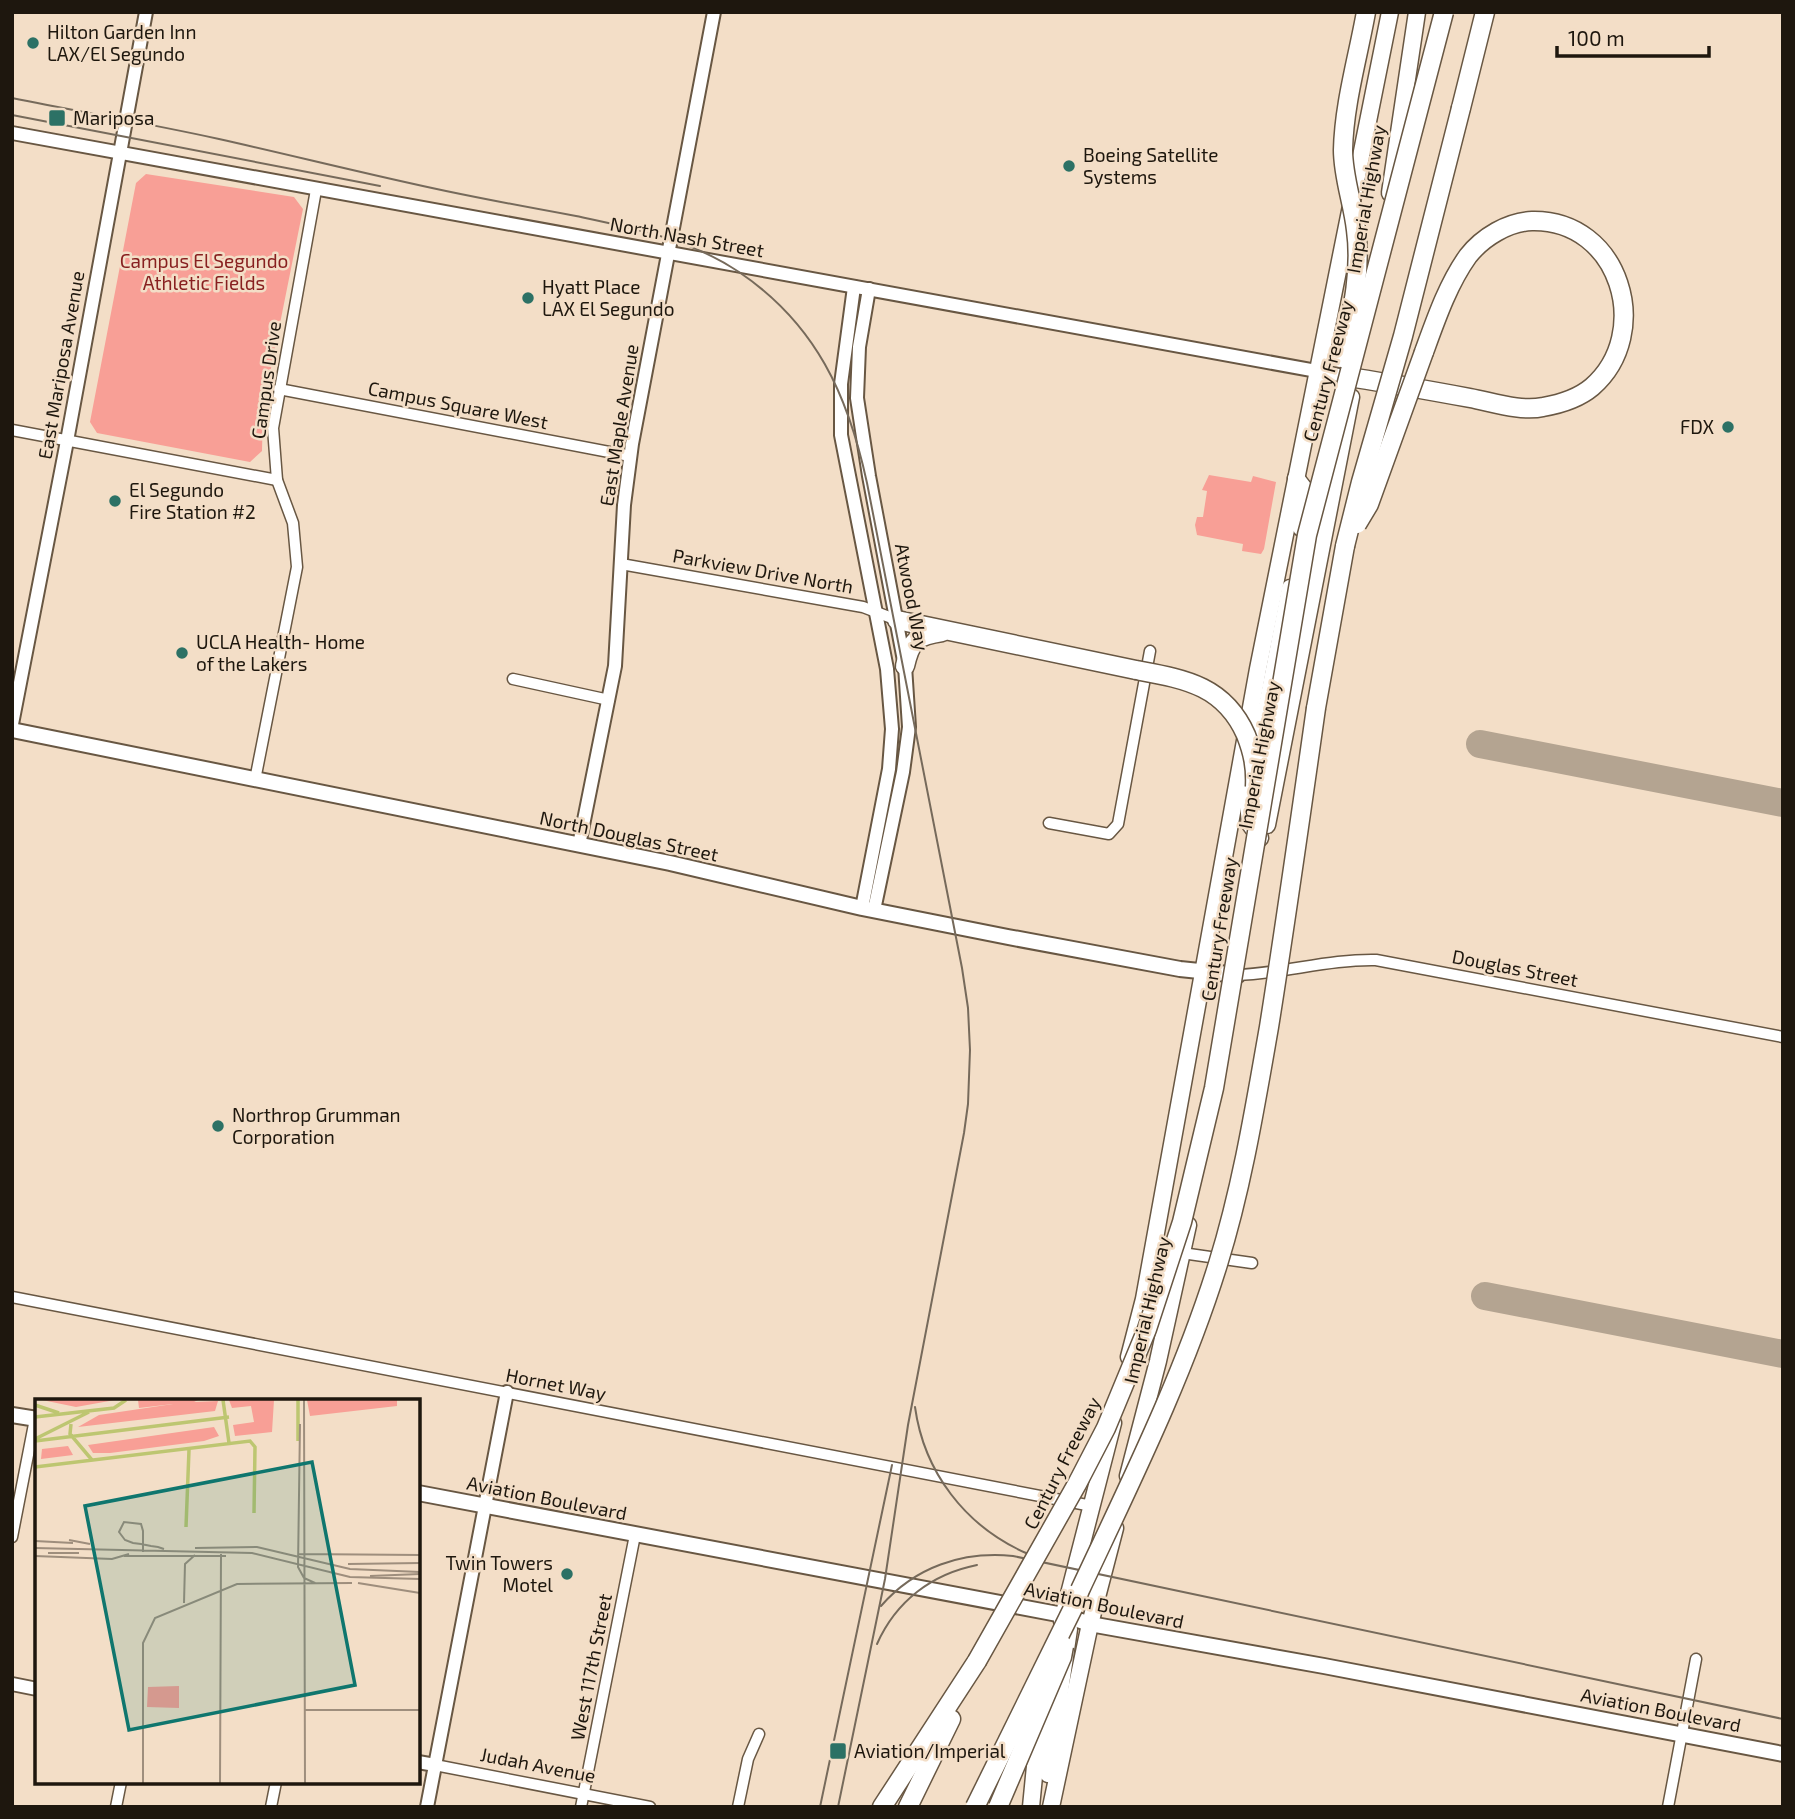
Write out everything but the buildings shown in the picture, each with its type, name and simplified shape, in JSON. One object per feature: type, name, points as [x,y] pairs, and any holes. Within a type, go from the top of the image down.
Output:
[{"type":"highway","points":[[1307,535],[1355,294],[1358,259],[1356,230],[1343,153],[1344,128],[1366,12]]},
{"type":"highway","name":"Century Freeway","points":[[908,1807],[977,1661],[1077,1484],[1105,1427],[1165,1279],[1182,1222],[1214,1088],[1257,848],[1307,535],[1444,12]]},
{"type":"highway","points":[[975,1807],[1159,1421],[1187,1355],[1218,1265],[1236,1201],[1266,1041],[1316,708],[1345,546],[1403,336],[1485,12]]},
{"type":"highway","points":[[1345,546],[1369,504],[1424,352],[1451,286],[1469,254],[1504,228],[1523,222],[1545,221],[1564,225],[1584,235],[1602,252],[1615,272],[1622,295],[1623,323],[1617,348],[1607,370],[1591,388],[1570,400],[1541,408],[1513,406],[1355,378]]},
{"type":"highway","points":[[897,620],[1173,677],[1213,693],[1228,705],[1239,720],[1254,756],[1257,848]]},
{"type":"highway","points":[[905,666],[909,647],[917,639],[946,631]]},
{"type":"highway","points":[[999,1807],[1062,1657],[1068,1612]]},
{"type":"highway","points":[[882,1807],[977,1661]]},
{"type":"main road","name":"Imperial Highway","points":[[1031,1807],[1047,1693],[1144,1299],[1203,972],[1266,670],[1296,478],[1390,12]]},
{"type":"main road","name":"Imperial Highway","points":[[1051,1807],[1090,1624],[1182,1253],[1238,975],[1257,848],[1295,676],[1389,199],[1417,12]]},
{"type":"main road","points":[[1257,848],[1250,824],[1248,802],[1266,670]]},
{"type":"main road","name":"North Douglas Street","points":[[12,730],[670,863],[868,909],[1203,972],[1238,975]]},
{"type":"main road","points":[[1143,1416],[1144,1380],[1163,1261],[1154,1242]]},
{"type":"main road","points":[[12,1415],[35,1419]]},
{"type":"main road","name":"Aviation Boulevard","points":[[420,1493],[635,1535],[1068,1612],[1090,1624],[1783,1754]]},
{"type":"main road","points":[[1044,1807],[1069,1629],[1068,1612]]},
{"type":"street","name":"East Mariposa Avenue","points":[[12,723],[146,12]]},
{"type":"street","name":"East Maple Avenue","points":[[579,845],[609,700],[618,633],[624,505],[630,456],[714,12]]},
{"type":"street","name":"North Nash Street","points":[[12,134],[1355,378]]},
{"type":"street","name":"Campus Drive","points":[[255,780],[296,567],[293,523],[277,480],[273,428],[316,190]]},
{"type":"street","name":"Atwood Way","points":[[854,287],[841,384],[841,435],[887,669],[891,703],[891,748],[868,909]]},
{"type":"street","name":"Atwood Way","points":[[868,909],[906,752],[909,727],[905,666],[857,398],[859,347],[869,289]]},
{"type":"street","name":"Campus Square West","points":[[279,389],[630,456]]},
{"type":"street","points":[[12,430],[277,480]]},
{"type":"street","name":"Parkview Drive North","points":[[621,564],[863,607],[897,620]]},
{"type":"street","points":[[1049,823],[1109,834],[1118,824],[1150,651]]},
{"type":"street","points":[[1266,670],[1295,676]]},
{"type":"street","points":[[513,678],[609,700]]},
{"type":"street","name":"Douglas Street","points":[[1238,975],[1261,974],[1348,959],[1376,960],[1783,1037]]},
{"type":"street","points":[[1182,1253],[1252,1263]]},
{"type":"street","name":"Hornet Way","points":[[12,1297],[1092,1506]]},
{"type":"street","points":[[427,1807],[507,1392]]},
{"type":"street","points":[[12,1537],[35,1424]]},
{"type":"street","name":"West 117th Street","points":[[581,1807],[635,1535]]},
{"type":"street","points":[[1668,1807],[1696,1659]]},
{"type":"street","points":[[12,1684],[35,1689]]},
{"type":"street","points":[[738,1807],[748,1759],[759,1734]]},
{"type":"street","name":"Judah Avenue","points":[[420,1762],[650,1807]]},
{"type":"street","points":[[116,1807],[121,1784]]},
{"type":"street","points":[[271,1807],[276,1784]]},
{"type":"green space","name":"Campus El Segundo Athletic Fields","points":[[146,174],[294,197],[303,209],[263,408],[262,451],[250,462],[97,433],[90,422],[136,183]]},
{"type":"green space","points":[[1209,475],[1251,482],[1253,476],[1276,482],[1261,554],[1242,551],[1243,544],[1197,535],[1195,525],[1197,517],[1203,517],[1207,491],[1202,490]]},
{"type":"taxiway","points":[[1480,744],[1783,803]]},
{"type":"taxiway","points":[[1485,1296],[1783,1354]]},
{"type":"tram line","points":[[12,98],[193,134],[446,191],[597,220],[660,236],[720,261],[766,292],[808,338],[825,364],[850,420],[867,483],[962,968],[970,1050],[964,1133],[908,1425],[885,1579],[838,1807]]},
{"type":"tram line","points":[[12,115],[380,186]]},
{"type":"tram line","points":[[915,1407],[928,1453],[951,1494],[984,1528],[1026,1553]]},
{"type":"tram line","points":[[820,1807],[892,1465]]},
{"type":"tram line","points":[[881,1606],[909,1581],[941,1564],[976,1556],[1013,1556],[1783,1719]]},
{"type":"tram line","points":[[877,1644],[894,1615],[917,1592],[945,1575],[977,1565]]},
{"type":"place","name":"Hilton Garden Inn LAX/El Segundo","points":[[33,43]]},
{"type":"place","name":"Mariposa","points":[[57,118]]},
{"type":"place","name":"Boeing Satellite Systems","points":[[1069,166]]},
{"type":"place","name":"Hyatt Place LAX El Segundo","points":[[528,298]]},
{"type":"place","name":"FDX","points":[[1728,427]]},
{"type":"place","name":"El Segundo Fire Station #2","points":[[115,501]]},
{"type":"place","name":"UCLA Health- Home of the Lakers","points":[[182,653]]},
{"type":"place","name":"Northrop Grumman Corporation","points":[[218,1126]]},
{"type":"place","name":"Twin Towers Motel","points":[[567,1574]]},
{"type":"place","name":"Aviation/Imperial","points":[[838,1751]]}]
